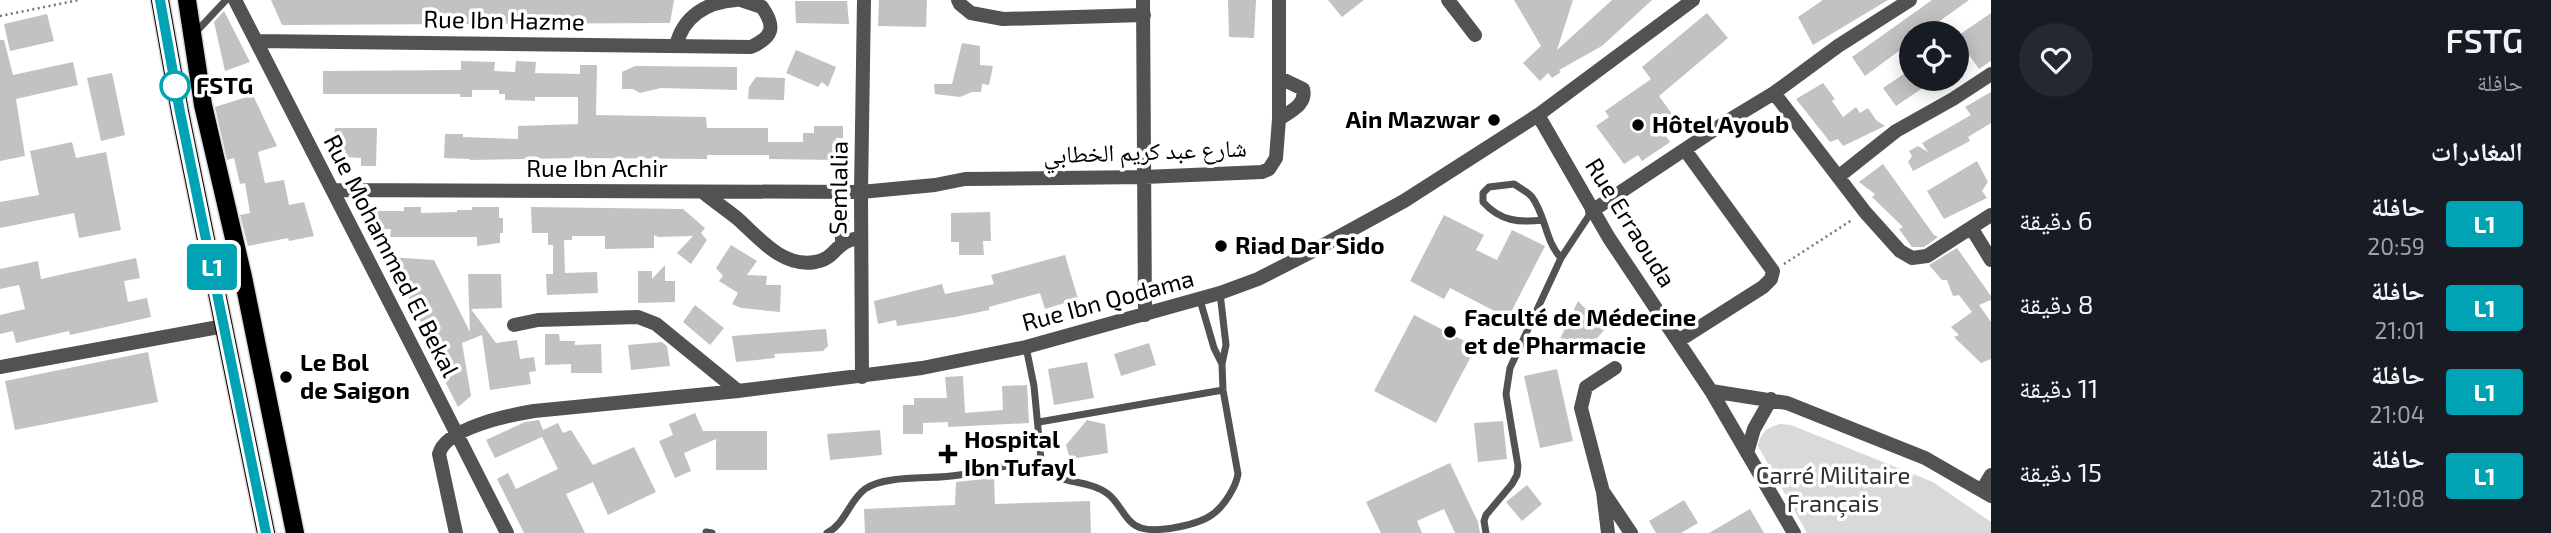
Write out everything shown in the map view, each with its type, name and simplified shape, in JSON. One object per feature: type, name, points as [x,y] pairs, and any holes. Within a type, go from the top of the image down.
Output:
[{"type":"main road","points":[[160,0],[266,533]]},
{"type":"main road","points":[[187,0],[203,105],[243,278],[295,533]]},
{"type":"street","name":"Rue Mohammed El Bekal","points":[[234,0],[334,190],[507,533]]},
{"type":"street","points":[[676,46],[683,28],[696,13],[711,4],[738,0]]},
{"type":"street","name":"Rue Ibn Hazme","points":[[256,41],[751,47],[771,31],[771,23],[762,7],[738,0]]},
{"type":"street","name":"Semlalia","points":[[862,377],[864,0]]},
{"type":"street","points":[[958,0],[971,13],[1003,19],[1144,15]]},
{"type":"street","points":[[1143,0],[1145,315]]},
{"type":"street","name":"شارع عبد كريم الخطابي","points":[[861,192],[936,185],[965,179],[1144,177],[1262,172],[1269,169],[1276,158],[1279,119],[1279,0]]},
{"type":"street","points":[[1448,0],[1475,35]]},
{"type":"street","name":"Rue Ibn Qodama","points":[[457,433],[513,414],[862,377],[1026,347],[1220,293],[1258,279],[1351,232],[1538,115],[1693,0]]},
{"type":"street","points":[[1592,211],[1774,93],[1838,46],[1910,0]]},
{"type":"street","points":[[1838,177],[1896,131],[1991,74]]},
{"type":"street","points":[[1279,119],[1302,102],[1304,97],[1303,89],[1280,78]]},
{"type":"street","points":[[1774,93],[1865,212],[1900,251],[1912,258],[1927,256],[1991,215]]},
{"type":"street","name":"Rue Erraouda","points":[[1538,115],[1592,211],[1711,391],[1794,533]]},
{"type":"street","points":[[1678,341],[1763,287],[1771,279],[1773,271],[1685,150]]},
{"type":"street","name":"Rue Ibn Achir","points":[[334,190],[861,192]]},
{"type":"street","points":[[841,192],[842,243]]},
{"type":"street","points":[[704,193],[770,248],[790,259],[813,263],[822,261],[830,257],[842,243],[861,238]]},
{"type":"street","points":[[1972,229],[1991,260]]},
{"type":"street","points":[[514,325],[538,320],[638,317],[656,324],[738,391]]},
{"type":"street","points":[[0,367],[224,326]]},
{"type":"street","points":[[1608,533],[1603,492],[1581,408],[1586,387],[1615,368]]},
{"type":"street","points":[[1711,391],[1787,403],[1925,458],[1986,493],[1991,475]]},
{"type":"street","points":[[1747,453],[1754,429],[1771,399]]},
{"type":"street","points":[[456,533],[439,454],[440,447],[457,433]]},
{"type":"street","points":[[1603,492],[1631,533]]},
{"type":"lane","points":[[193,37],[214,10],[226,0]]},
{"type":"lane","points":[[1543,220],[1509,221],[1490,210],[1483,202],[1483,193],[1489,187],[1514,184],[1531,195],[1543,220],[1553,250],[1561,258]]},
{"type":"lane","points":[[1486,533],[1486,515],[1517,475],[1518,466],[1506,394],[1510,368],[1561,258],[1592,211]]},
{"type":"lane","points":[[829,533],[864,490],[887,481],[958,476],[993,467],[1020,465],[1100,488],[1117,503],[1132,524],[1156,532],[1192,523],[1213,514],[1237,482],[1238,474],[1223,390],[1222,363],[1226,345],[1220,293]]},
{"type":"lane","points":[[1200,300],[1214,348],[1222,363]]},
{"type":"lane","points":[[1026,347],[1039,422],[1042,470]]},
{"type":"lane","points":[[1039,422],[1223,390]]},
{"type":"path","points":[[0,16],[79,0]]},
{"type":"path","points":[[1773,271],[1865,212]]},
{"type":"green space","name":"Carré Militaire Français","points":[[1780,424],[1791,425],[1933,482],[1991,522],[1991,533],[1807,533],[1758,446],[1765,431]]},
{"type":"building","points":[[271,0],[674,0],[670,23],[282,25]]},
{"type":"building","points":[[879,0],[927,0],[926,27],[878,26]]},
{"type":"building","points":[[1228,0],[1256,0],[1254,38],[1229,37]]},
{"type":"building","points":[[1328,0],[1364,0],[1342,17]]},
{"type":"building","points":[[1514,0],[1573,0],[1557,50],[1612,0],[1652,0],[1602,46],[1559,70],[1561,72],[1552,78],[1548,73],[1540,81],[1523,63],[1541,46]]},
{"type":"building","points":[[1823,0],[1888,0],[1813,45],[1798,17]]},
{"type":"building","points":[[1932,0],[1969,0],[1940,21],[1903,21]]},
{"type":"building","points":[[795,1],[847,1],[849,24],[796,23]]},
{"type":"building","points":[[224,11],[250,62],[225,71],[214,22]]},
{"type":"building","points":[[1707,13],[1728,38],[1659,96],[1680,125],[1665,135],[1670,142],[1642,161],[1638,155],[1624,164],[1596,126],[1609,117],[1605,111],[1651,79],[1642,67]]},
{"type":"building","points":[[1991,13],[1991,61],[1979,69],[1969,55],[1969,28]]},
{"type":"building","points":[[47,14],[54,41],[10,51],[4,24]]},
{"type":"building","points":[[1899,24],[1899,51],[1865,76],[1852,57]]},
{"type":"building","points":[[0,40],[4,40],[13,75],[73,62],[78,85],[16,99],[25,156],[0,161]]},
{"type":"building","points":[[962,43],[980,46],[980,65],[993,66],[989,85],[982,84],[981,92],[960,97],[935,94],[934,84],[952,84]]},
{"type":"building","points":[[796,50],[836,67],[828,87],[822,82],[818,87],[786,73]]},
{"type":"building","points":[[461,61],[495,62],[494,71],[515,72],[516,61],[536,62],[535,73],[580,74],[580,65],[597,65],[596,115],[706,117],[707,128],[768,128],[768,142],[803,142],[803,133],[814,133],[814,126],[843,126],[843,138],[836,138],[836,160],[769,159],[769,155],[707,155],[707,159],[444,158],[445,134],[518,139],[518,126],[578,124],[578,97],[535,97],[535,101],[505,100],[505,94],[499,94],[499,90],[472,90],[472,97],[460,97],[460,94],[323,94],[323,71],[461,70]]},
{"type":"building","points":[[635,66],[737,67],[737,90],[661,88],[640,93],[633,89],[622,89],[622,72]]},
{"type":"building","points":[[112,73],[125,135],[101,141],[87,78]]},
{"type":"building","points":[[756,77],[785,78],[784,100],[748,99],[749,87]]},
{"type":"building","points":[[1899,77],[1899,91],[1918,91],[1896,106],[1883,88]]},
{"type":"building","points":[[1823,83],[1835,99],[1832,101],[1843,117],[1856,107],[1860,113],[1868,108],[1876,120],[1885,126],[1843,146],[1838,139],[1830,142],[1796,99]]},
{"type":"building","points":[[1991,92],[1991,123],[1968,137],[1970,141],[1913,171],[1908,162],[1912,156],[1909,151],[1918,146],[1928,152],[1922,143],[1971,115],[1965,107]]},
{"type":"building","points":[[253,95],[277,146],[258,152],[265,183],[284,180],[289,205],[304,202],[314,236],[248,246],[240,215],[250,213],[245,183],[240,184],[234,158],[227,160],[215,107]]},
{"type":"building","points":[[335,128],[377,128],[376,166],[361,166],[361,158],[343,157],[343,141],[334,140]]},
{"type":"building","points":[[72,142],[76,158],[106,152],[121,230],[79,238],[74,213],[0,228],[0,202],[39,195],[30,151]]},
{"type":"building","points":[[1977,161],[1988,182],[1982,191],[1987,198],[1944,219],[1927,191]]},
{"type":"building","points":[[1883,164],[1938,237],[1924,247],[1912,247],[1899,229],[1903,227],[1872,197],[1875,194],[1859,182]]},
{"type":"building","points":[[404,207],[421,207],[421,213],[499,207],[499,218],[503,218],[500,243],[477,246],[477,237],[390,237],[391,229],[376,229],[376,211],[404,211]]},
{"type":"building","points":[[531,207],[683,209],[705,228],[701,233],[707,240],[691,264],[677,253],[693,236],[654,235],[654,248],[605,249],[605,236],[572,236],[572,240],[564,240],[565,273],[597,272],[598,293],[547,295],[546,274],[553,274],[553,245],[548,245],[548,233],[532,233]]},
{"type":"building","points":[[990,212],[991,241],[983,241],[984,255],[959,255],[959,242],[951,242],[951,213]]},
{"type":"building","points":[[1444,215],[1484,235],[1476,250],[1497,260],[1512,230],[1545,246],[1508,318],[1450,288],[1444,299],[1410,281]]},
{"type":"building","points":[[731,245],[757,261],[747,275],[767,276],[766,285],[781,285],[780,312],[741,308],[732,304],[738,293],[719,281],[723,276],[716,268]]},
{"type":"building","points":[[1957,248],[1991,296],[1991,300],[1979,305],[1991,322],[1991,359],[1981,363],[1954,337],[1959,335],[1951,327],[1972,312],[1959,295],[1953,296],[1947,280],[1942,280],[1929,265]]},
{"type":"building","points":[[1065,255],[1078,299],[1045,309],[1040,293],[989,307],[989,310],[955,317],[897,326],[896,320],[878,324],[874,301],[942,284],[945,294],[994,284],[991,275]]},
{"type":"building","points":[[389,257],[434,260],[470,332],[468,274],[501,274],[502,308],[471,309],[496,343],[517,340],[520,359],[534,357],[536,371],[529,372],[531,384],[490,390],[482,335],[462,343],[471,396],[458,407],[419,330],[423,327]]},
{"type":"building","points":[[136,258],[140,278],[124,281],[128,302],[147,298],[151,317],[70,335],[69,331],[16,343],[13,331],[0,334],[0,315],[25,309],[19,285],[0,289],[0,269],[38,261],[41,279]]},
{"type":"building","points":[[665,265],[665,281],[675,281],[675,302],[638,303],[638,271],[652,271],[652,279]]},
{"type":"building","points":[[1578,301],[1605,329],[1580,358],[1559,341]]},
{"type":"building","points":[[695,305],[724,328],[710,345],[683,322]]},
{"type":"building","points":[[1414,315],[1476,347],[1436,423],[1374,391]]},
{"type":"building","points":[[826,329],[828,346],[823,351],[774,354],[775,358],[736,362],[732,336]]},
{"type":"building","points":[[545,334],[559,334],[560,341],[575,341],[575,345],[601,344],[602,373],[571,373],[571,364],[545,365]]},
{"type":"building","points":[[662,342],[667,346],[670,366],[631,370],[628,345]]},
{"type":"building","points":[[1149,343],[1156,365],[1121,376],[1114,354]]},
{"type":"building","points":[[148,352],[158,402],[15,430],[5,381]]},
{"type":"building","points":[[1087,362],[1094,398],[1054,405],[1048,369]]},
{"type":"building","points":[[1557,369],[1573,441],[1540,448],[1524,376]]},
{"type":"building","points":[[963,376],[965,413],[1003,410],[1002,386],[1027,385],[1029,423],[948,427],[948,422],[923,423],[923,434],[903,434],[903,405],[914,405],[914,398],[947,398],[945,377]]},
{"type":"building","points":[[695,413],[703,431],[767,431],[767,470],[716,470],[716,439],[684,453],[691,471],[675,478],[659,441],[673,435],[669,424]]},
{"type":"building","points":[[539,420],[543,430],[558,423],[563,433],[571,430],[593,465],[634,447],[656,492],[608,515],[593,482],[566,494],[585,533],[524,533],[497,479],[508,473],[516,489],[558,469],[542,437],[495,458],[486,440],[525,422]]},
{"type":"building","points":[[1087,420],[1105,424],[1108,453],[1070,459],[1066,445]]},
{"type":"building","points":[[1503,421],[1507,459],[1478,462],[1474,423]]},
{"type":"building","points":[[880,430],[882,455],[830,460],[827,434]]},
{"type":"building","points":[[1450,463],[1478,522],[1480,533],[1455,533],[1444,509],[1417,521],[1422,533],[1381,533],[1366,502]]},
{"type":"building","points":[[994,478],[995,504],[1090,501],[1091,533],[865,533],[864,509],[955,505],[956,482]]},
{"type":"building","points":[[1527,485],[1542,504],[1522,521],[1506,502]]},
{"type":"building","points":[[1684,500],[1698,523],[1681,533],[1656,533],[1649,521]]},
{"type":"building","points":[[1750,509],[1764,533],[1709,533]]},
{"type":"bus line","name":"L1","points":[[160,0],[180,112],[266,533]]},
{"type":"place","name":"FSTG","points":[[175,86]]},
{"type":"place","name":"Ain Mazwar","points":[[1494,120]]},
{"type":"place","name":"Hôtel Ayoub","points":[[1638,125]]},
{"type":"place","name":"Riad Dar Sido","points":[[1221,246]]},
{"type":"place","name":"Faculté de Médecine et de Pharmacie","points":[[1450,332]]},
{"type":"place","name":"Le Bol de Saigon","points":[[286,377]]},
{"type":"place","name":"Hospital Ibn Tufayl","points":[[948,454]]}]
